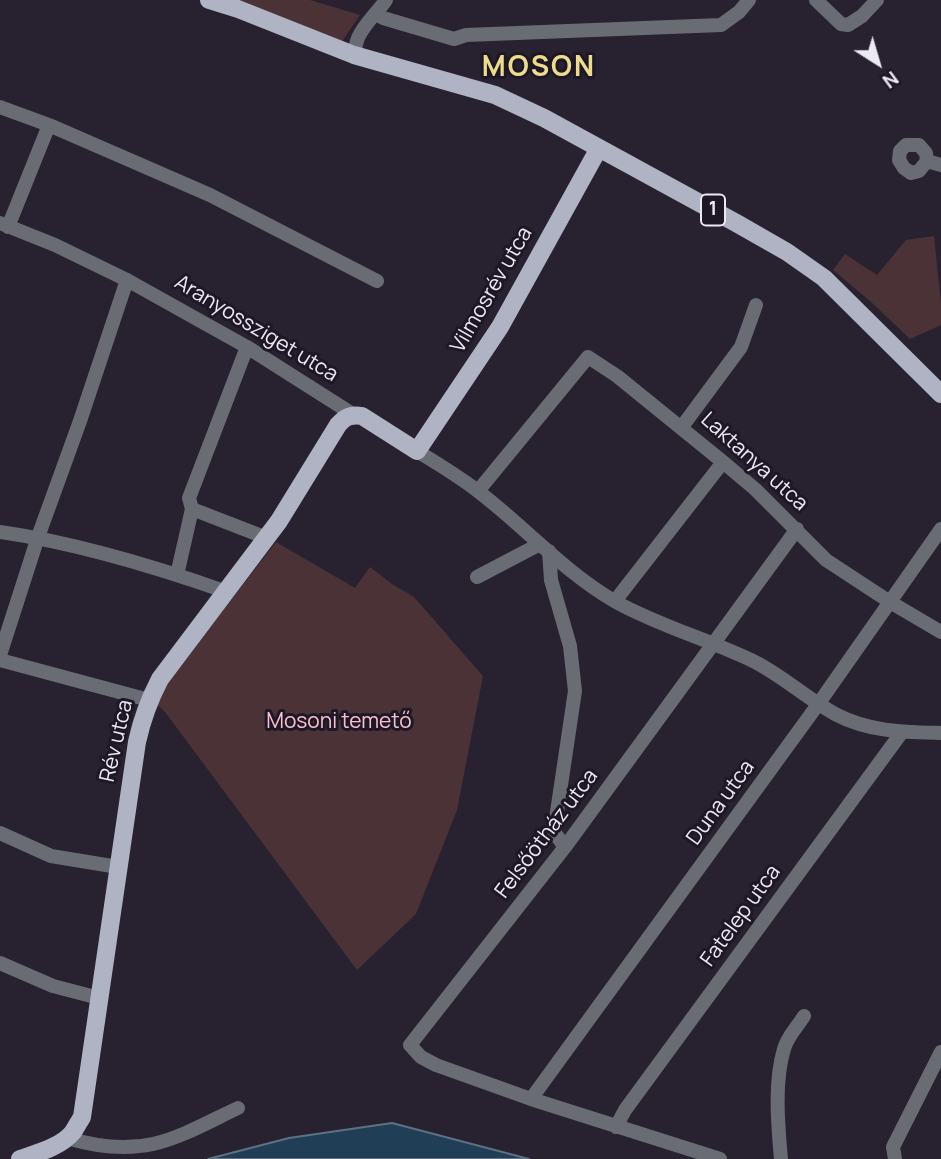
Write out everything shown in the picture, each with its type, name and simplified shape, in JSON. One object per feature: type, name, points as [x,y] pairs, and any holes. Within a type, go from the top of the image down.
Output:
[{"type":"main road","name":"1","points":[[209,0],[354,55],[495,95],[544,118],[787,252],[824,278],[941,394]]},
{"type":"main road","name":"Vilmosrév utca","points":[[417,451],[500,327],[598,148]]},
{"type":"main road","name":"Aranyossziget utca","points":[[354,415],[362,416],[417,451]]},
{"type":"main road","name":"Rév utca","points":[[67,1138],[82,1117],[137,742],[149,700],[160,679],[292,503],[338,425],[346,417],[354,415]]},
{"type":"main road","points":[[20,1159],[44,1151],[67,1138]]},
{"type":"street","points":[[354,55],[358,38],[366,24],[386,0]]},
{"type":"street","points":[[376,14],[454,39],[466,35],[721,25],[749,0]]},
{"type":"street","points":[[816,0],[841,24],[848,25],[862,16],[877,0]]},
{"type":"street","points":[[0,107],[49,125],[210,195],[377,281]]},
{"type":"street","points":[[4,225],[49,125]]},
{"type":"street","points":[[900,151],[906,145],[919,145],[934,163]]},
{"type":"street","name":"Aranyossziget utca","points":[[4,225],[55,245],[127,280],[247,347],[354,415]]},
{"type":"street","points":[[127,280],[38,537],[0,657],[149,700]]},
{"type":"street","name":"Laktanya utca","points":[[713,644],[797,529],[755,489],[681,428],[741,347],[756,305]]},
{"type":"street","points":[[177,575],[192,509],[189,498],[247,347]]},
{"type":"street","points":[[478,491],[589,357],[681,428]]},
{"type":"street","name":"Aranyossziget utca","points":[[417,451],[478,491],[575,574],[615,601],[660,623],[759,664],[837,715],[859,724],[902,732],[941,733]]},
{"type":"street","points":[[615,601],[723,462]]},
{"type":"street","points":[[192,509],[267,538]]},
{"type":"street","points":[[797,529],[826,560],[941,632]]},
{"type":"street","name":"Duna utca","points":[[531,1099],[819,704],[941,529]]},
{"type":"street","points":[[0,532],[38,537],[177,575],[227,592]]},
{"type":"street","points":[[477,577],[544,548],[570,646],[575,691],[554,832],[565,847]]},
{"type":"street","name":"Felsőötház utca","points":[[531,1099],[436,1065],[421,1057],[410,1045],[565,847],[713,644]]},
{"type":"street","name":"Fatelep utca","points":[[616,1127],[625,1110],[902,732]]},
{"type":"street","points":[[0,833],[51,856],[118,867]]},
{"type":"street","points":[[0,963],[53,986],[99,998]]},
{"type":"street","points":[[781,1159],[779,1077],[784,1047],[804,1016]]},
{"type":"street","points":[[895,1159],[893,1147],[941,1052]]},
{"type":"street","points":[[531,1099],[720,1159]]},
{"type":"street","points":[[67,1138],[105,1146],[155,1144],[238,1108]]},
{"type":"green space","points":[[237,0],[310,0],[360,15],[341,43]]},
{"type":"green space","points":[[934,236],[941,325],[910,339],[833,270],[845,254],[877,275],[906,240]]},
{"type":"green space","name":"Mosoni temető","points":[[276,542],[355,588],[370,567],[414,597],[483,676],[457,810],[416,914],[357,970],[165,712],[153,700]]},
{"type":"water","points":[[392,1123],[529,1159],[208,1159],[289,1138]]},
{"type":"district","name":"MOSON","points":[[539,68]]}]
